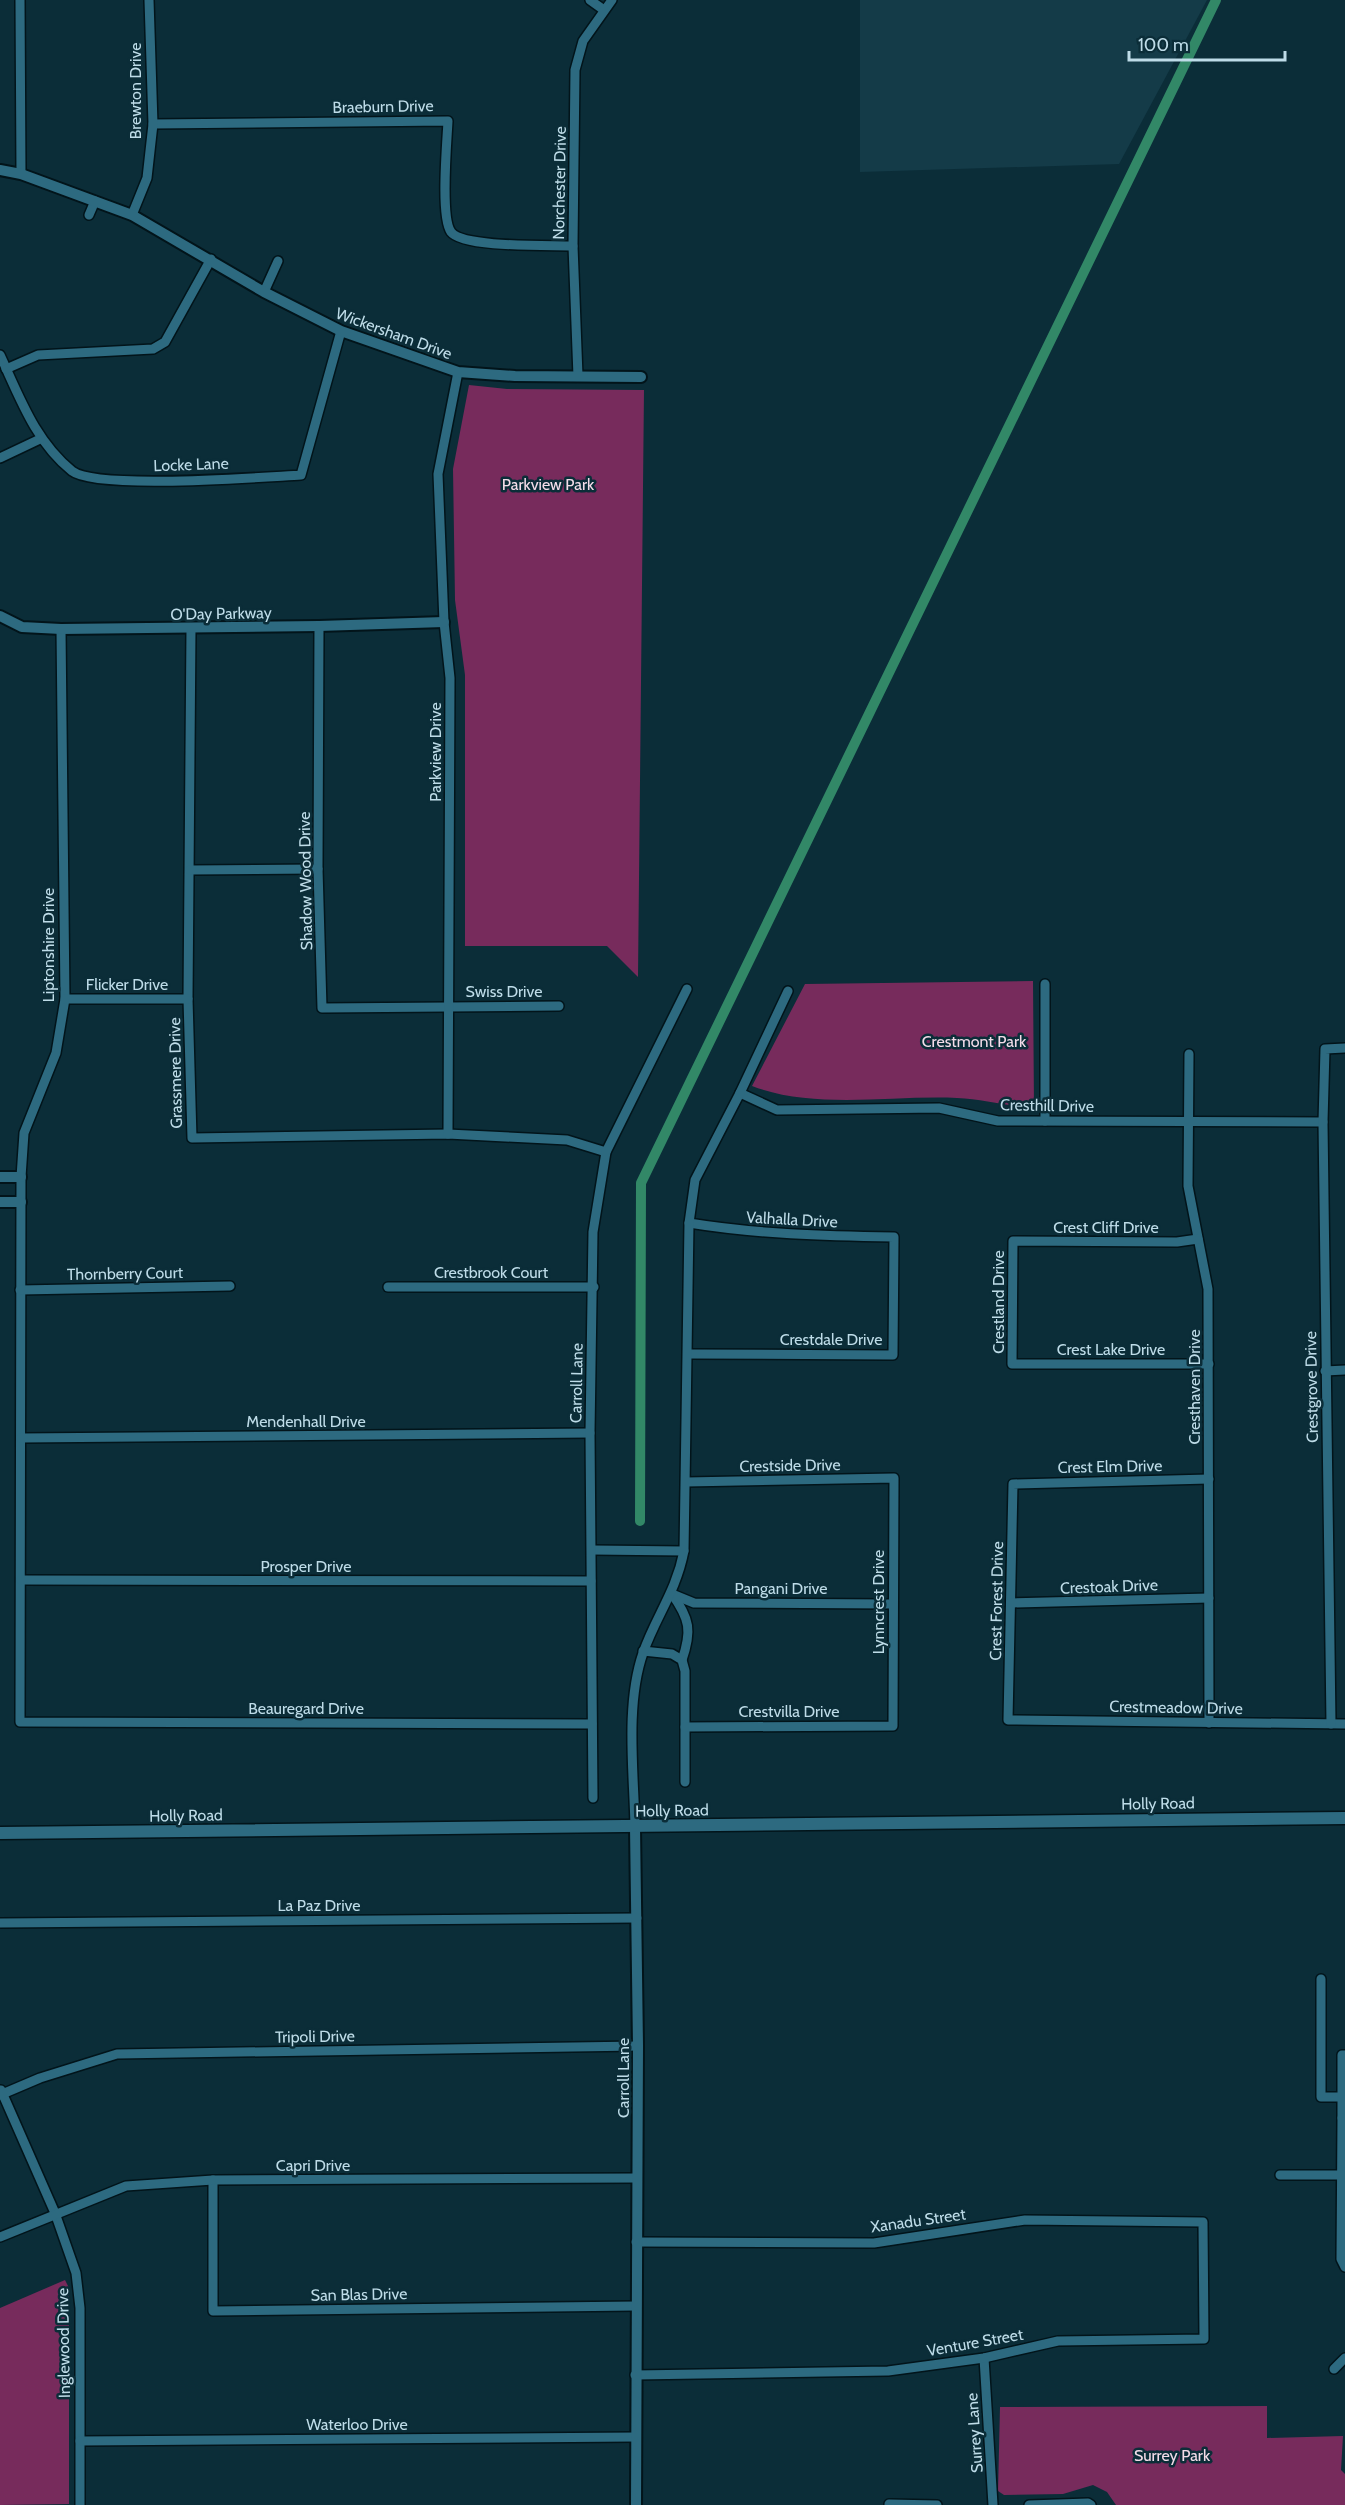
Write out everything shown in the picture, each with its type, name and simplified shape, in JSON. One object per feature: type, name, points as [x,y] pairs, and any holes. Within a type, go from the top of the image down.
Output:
[{"type":"main road","name":"Holly Road","points":[[0,1833],[1345,1818]]},
{"type":"street","points":[[20,0],[21,174]]},
{"type":"street","name":"Brewton Drive","points":[[132,215],[147,178],[153,124],[149,0]]},
{"type":"street","points":[[590,0],[604,10]]},
{"type":"street","name":"Norchester Drive","points":[[578,376],[573,246],[575,70],[584,41],[612,0]]},
{"type":"street","name":"Braeburn Drive","points":[[153,124],[448,121],[445,216],[451,232],[467,242],[573,246]]},
{"type":"street","name":"Wickersham Drive","points":[[0,170],[21,174],[132,215],[264,292],[341,332],[458,372],[641,377]]},
{"type":"street","points":[[89,215],[95,201]]},
{"type":"street","points":[[6,369],[38,355],[153,349],[165,342],[211,259]]},
{"type":"street","points":[[264,292],[278,261]]},
{"type":"street","name":"Locke Lane","points":[[0,355],[40,439],[74,473],[112,482],[301,475],[341,332]]},
{"type":"street","name":"Parkview Drive","points":[[448,1134],[450,678],[444,622],[438,474],[458,372]]},
{"type":"street","points":[[0,458],[40,439]]},
{"type":"street","name":"O'Day Parkway","points":[[0,616],[22,627],[62,629],[444,622]]},
{"type":"street","name":"Shadow Wood Drive","points":[[319,626],[318,869],[322,1008],[449,1006]]},
{"type":"street","name":"Grassmere Drive","points":[[191,628],[188,999],[192,1138],[448,1134],[567,1140],[606,1152]]},
{"type":"street","name":"Liptonshire Drive","points":[[20,1722],[21,1177],[24,1133],[56,1053],[65,999],[62,629]]},
{"type":"street","points":[[190,870],[318,869]]},
{"type":"street","points":[[1045,984],[1045,1121]]},
{"type":"street","name":"Carroll Lane","points":[[593,1798],[590,1433],[594,1287],[593,1232],[606,1152],[687,989]]},
{"type":"street","name":"Carroll Lane","points":[[636,2505],[638,1918],[634,1693],[643,1652],[672,1594],[684,1551],[689,1223],[695,1180],[740,1093],[788,991]]},
{"type":"street","name":"Flicker Drive","points":[[65,999],[188,999]]},
{"type":"street","name":"Swiss Drive","points":[[449,1006],[559,1006]]},
{"type":"street","name":"Crestgrove Drive","points":[[1330,1724],[1323,1122],[1325,1049],[1345,1048]]},
{"type":"street","name":"Cresthaven Drive","points":[[1189,1054],[1188,1186],[1208,1289],[1209,1723]]},
{"type":"street","name":"Cresthill Drive","points":[[740,1093],[777,1110],[939,1108],[998,1120],[1323,1122]]},
{"type":"street","points":[[0,1177],[21,1177]]},
{"type":"street","points":[[0,1202],[21,1202]]},
{"type":"street","name":"Valhalla Drive","points":[[689,1223],[738,1231],[802,1236],[894,1237]]},
{"type":"street","name":"Crestdale Drive","points":[[687,1354],[893,1355],[894,1237]]},
{"type":"street","name":"Crest Cliff Drive","points":[[1013,1241],[1176,1242],[1198,1239]]},
{"type":"street","name":"Crestland Drive","points":[[1012,1364],[1013,1241]]},
{"type":"street","name":"Thornberry Court","points":[[20,1290],[230,1286]]},
{"type":"street","name":"Crestbrook Court","points":[[388,1287],[594,1287]]},
{"type":"street","name":"Crest Lake Drive","points":[[1012,1364],[1209,1364]]},
{"type":"street","points":[[1325,1371],[1345,1370]]},
{"type":"street","name":"Mendenhall Drive","points":[[21,1438],[590,1433]]},
{"type":"street","name":"Crestside Drive","points":[[686,1482],[894,1479]]},
{"type":"street","name":"Lynncrest Drive","points":[[893,1726],[894,1479]]},
{"type":"street","name":"Crest Elm Drive","points":[[1013,1484],[1209,1479]]},
{"type":"street","name":"Crest Forest Drive","points":[[1008,1720],[1013,1484]]},
{"type":"street","points":[[592,1550],[684,1551]]},
{"type":"street","name":"Prosper Drive","points":[[21,1580],[591,1581]]},
{"type":"street","points":[[672,1594],[687,1616],[687,1646],[681,1660]]},
{"type":"street","name":"Pangani Drive","points":[[672,1594],[694,1603],[892,1604]]},
{"type":"street","name":"Crestoak Drive","points":[[1011,1603],[1209,1598]]},
{"type":"street","points":[[643,1652],[672,1654],[681,1660],[685,1671],[685,1782]]},
{"type":"street","name":"Crestmeadow Drive","points":[[1008,1720],[1345,1724]]},
{"type":"street","name":"Beauregard Drive","points":[[20,1722],[592,1724]]},
{"type":"street","name":"Crestvilla Drive","points":[[685,1727],[893,1726]]},
{"type":"street","name":"La Paz Drive","points":[[0,1923],[638,1918]]},
{"type":"street","points":[[1321,1979],[1321,2097],[1342,2097]]},
{"type":"street","name":"Tripoli Drive","points":[[1,2092],[117,2054],[638,2046]]},
{"type":"street","points":[[1322,2050],[1344,2055],[1341,2259],[1345,2267]]},
{"type":"street","name":"Inglewood Drive","points":[[1,2092],[55,2213],[76,2273],[80,2308],[80,2505]]},
{"type":"street","points":[[1280,2175],[1342,2175]]},
{"type":"street","name":"Capri Drive","points":[[0,2237],[126,2186],[213,2181],[637,2178]]},
{"type":"street","name":"San Blas Drive","points":[[213,2181],[213,2311],[636,2307]]},
{"type":"street","name":"Xanadu Street","points":[[636,2242],[874,2243],[1025,2220],[1203,2222]]},
{"type":"street","name":"Venture Street","points":[[635,2375],[888,2371],[984,2358],[1058,2341],[1204,2339],[1203,2222]]},
{"type":"street","name":"Surrey Lane","points":[[984,2358],[993,2505]]},
{"type":"street","points":[[1334,2369],[1345,2358]]},
{"type":"street","name":"Waterloo Drive","points":[[80,2441],[635,2438]]},
{"type":"street","points":[[1029,2505],[1088,2503],[1091,2505]]},
{"type":"street","points":[[889,2504],[937,2505]]},
{"type":"shaded area","points":[[860,0],[1207,0],[1119,164],[860,172]]},
{"type":"green space","name":"Parkview Park","points":[[469,385],[507,389],[644,390],[638,977],[607,946],[465,946],[465,675],[455,600],[453,469]]},
{"type":"green space","name":"Crestmont Park","points":[[1033,981],[1034,1107],[957,1098],[827,1100],[801,1098],[752,1086],[805,984]]},
{"type":"green space","points":[[65,2280],[69,2288],[69,2504],[0,2505],[0,2308]]},
{"type":"green space","name":"Surrey Park","points":[[1267,2406],[1267,2438],[1343,2436],[1341,2470],[1345,2474],[1345,2505],[1116,2505],[1107,2492],[1093,2485],[1063,2494],[1004,2495],[998,2491],[1000,2407]]},
{"type":"waterway","points":[[640,1521],[641,1183],[1216,0]]}]
